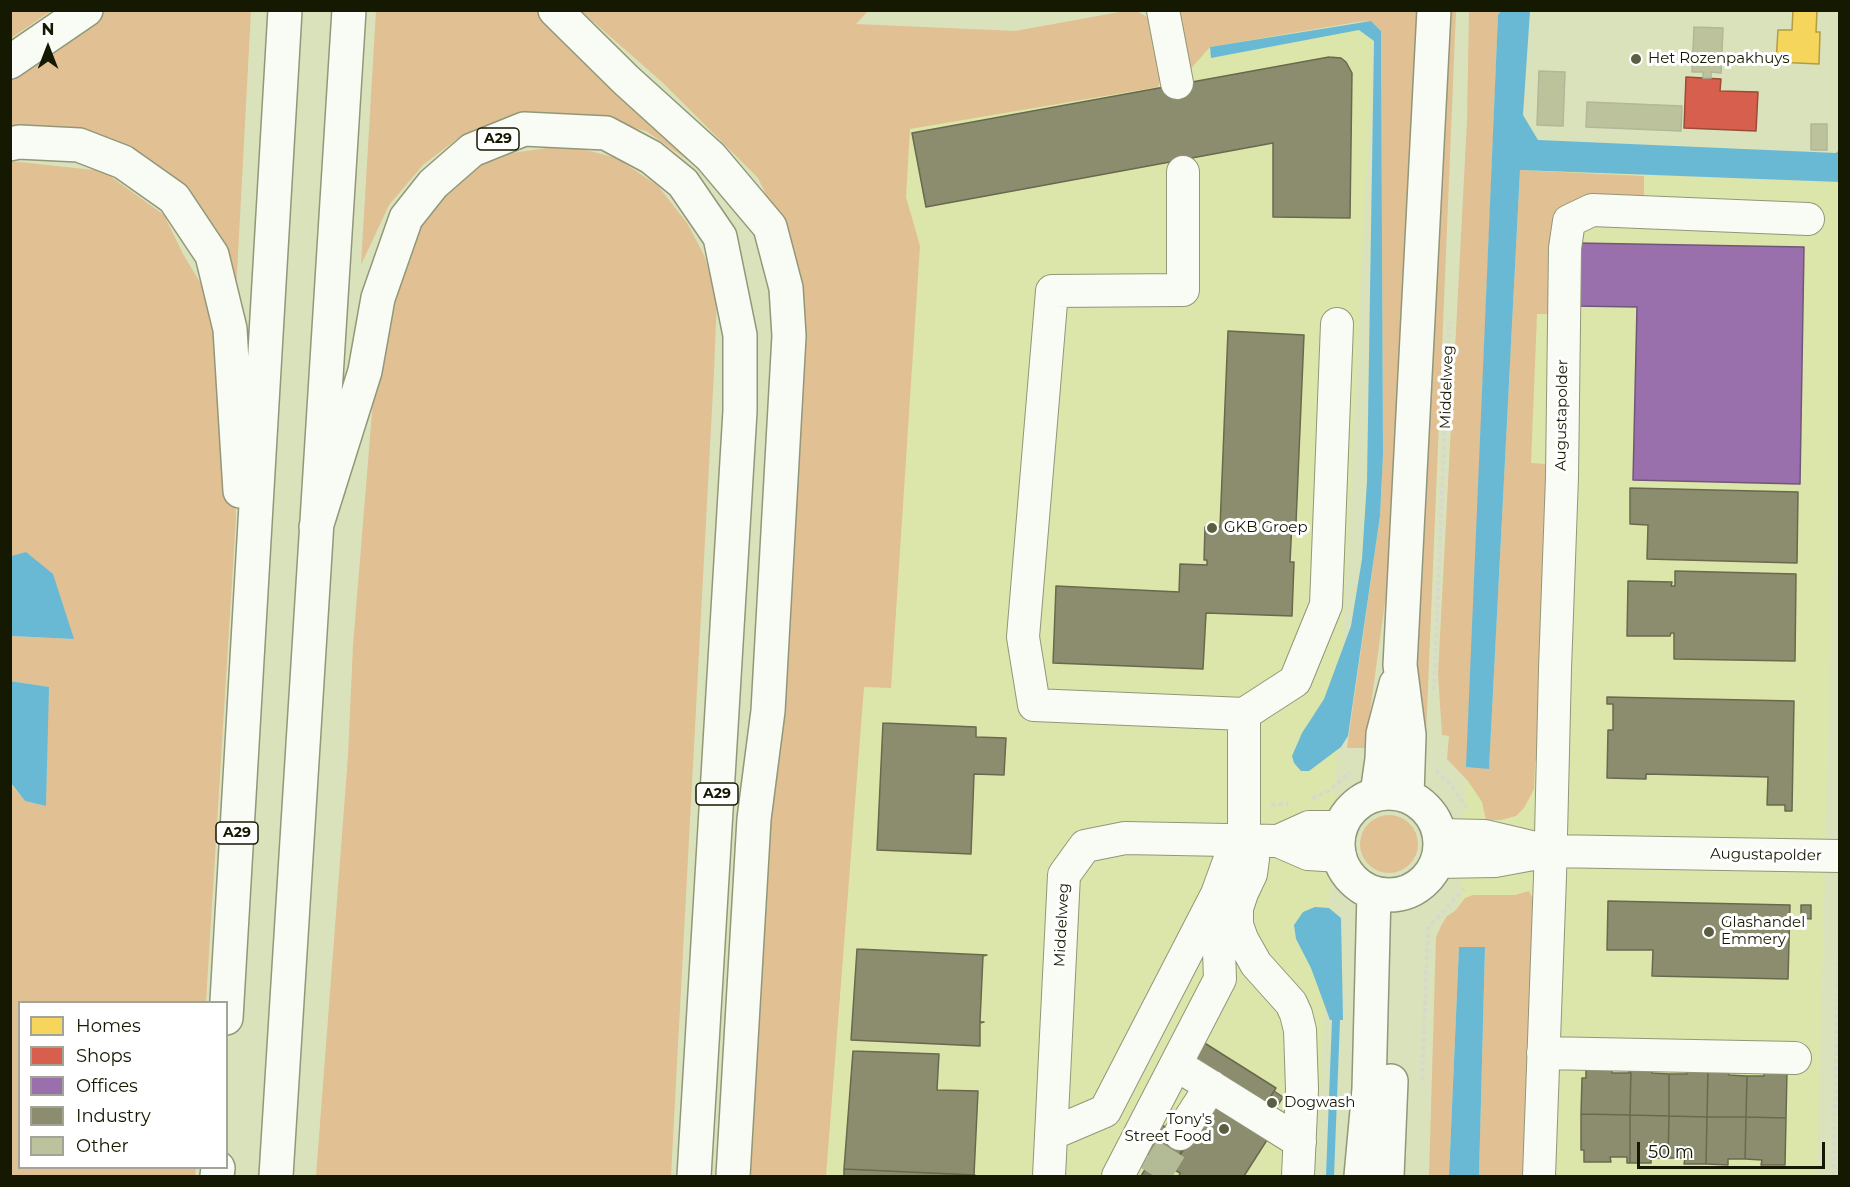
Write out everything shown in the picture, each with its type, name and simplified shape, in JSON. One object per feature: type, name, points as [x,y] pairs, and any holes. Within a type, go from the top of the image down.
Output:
[{"type":"main road","points":[[10,62],[86,10]]},
{"type":"main road","name":"A29","points":[[227,1001],[285,10]]},
{"type":"main road","name":"A29","points":[[276,1176],[349,10]]},
{"type":"main road","name":"A29","points":[[555,10],[626,80],[711,157],[741,192],[770,228],[786,288],[789,336],[768,711],[754,819],[733,1176]]},
{"type":"main road","points":[[1392,795],[1395,760],[1383,734],[1400,665],[1434,10]]},
{"type":"main road","name":"A29","points":[[316,526],[365,371],[378,298],[406,218],[433,184],[472,150],[524,129],[606,133],[651,157],[683,183],[720,237],[740,335],[739,423],[694,1176]]},
{"type":"main road","name":"A29","points":[[10,144],[19,142],[80,145],[123,162],[174,198],[212,255],[230,328],[248,648]]},
{"type":"main road","points":[[1392,795],[1422,805],[1433,818],[1438,848],[1428,877],[1414,888],[1386,893],[1359,885],[1347,872],[1340,842],[1349,812],[1361,801],[1392,795]]},
{"type":"main road","points":[[1361,1176],[1386,893]]},
{"type":"main road","points":[[1386,893],[1387,1176]]},
{"type":"street","points":[[1163,10],[1177,83]]},
{"type":"street","points":[[1183,172],[1183,290],[1052,291],[1023,637],[1034,705],[1244,714],[1295,681],[1326,605],[1337,324]]},
{"type":"street","name":"Augustapolder","points":[[1539,1176],[1562,477],[1565,248],[1569,221],[1592,210],[1808,219]]},
{"type":"street","points":[[1244,714],[1244,840],[1253,859],[1251,874],[1238,908],[1238,925],[1249,954],[1291,1003],[1296,1014],[1301,1053],[1298,1176]]},
{"type":"street","name":"Middelweg","points":[[1049,1176],[1064,875],[1085,846],[1125,838],[1278,841],[1309,827],[1340,842]]},
{"type":"street","name":"Augustapolder","points":[[1438,848],[1471,849],[1485,836],[1549,851],[1839,856]]},
{"type":"street","points":[[1051,1134],[1105,1110],[1217,894],[1229,861],[1244,840]]},
{"type":"street","points":[[1118,1176],[1220,980],[1217,894]]},
{"type":"street","points":[[1543,1053],[1795,1058]]},
{"type":"street","points":[[1180,1134],[1200,1079],[1300,1142]]},
{"type":"path","name":"Middelweg","points":[[1434,694],[1449,316]]},
{"type":"path","points":[[1308,800],[1329,791],[1361,762],[1395,760],[1431,764],[1450,784],[1468,809],[1471,849],[1467,886],[1428,927],[1422,1082]]},
{"type":"path","points":[[1244,806],[1298,802]]},
{"type":"path","points":[[1833,1176],[1836,1143],[1839,890]]},
{"type":"shaded area","points":[[11,10],[51,10],[51,11],[11,38]]},
{"type":"shaded area","points":[[869,10],[856,24],[1015,31],[1125,11],[1137,11],[1152,20],[1163,69],[1158,87],[910,129],[906,197],[920,246],[891,688],[864,687],[826,1176],[745,1176],[781,226],[758,178],[662,82],[581,11]]},
{"type":"shaded area","points":[[1179,10],[1419,11],[1395,530],[1365,748],[1347,748],[1380,516],[1383,455],[1381,31],[1371,21],[1357,22],[1210,47],[1186,74]]},
{"type":"shaded area","points":[[103,11],[251,11],[236,292],[198,208],[11,130],[11,77]]},
{"type":"shaded area","points":[[376,11],[537,11],[585,62],[692,159],[696,166],[646,131],[603,120],[505,118],[457,139],[423,165],[389,205],[361,265]]},
{"type":"shaded area","points":[[1446,11],[1456,11],[1426,735],[1418,735],[1416,640]]},
{"type":"shaded area","points":[[1469,11],[1501,11],[1498,15],[1467,767],[1489,768],[1520,170],[1644,176],[1644,203],[1583,203],[1552,314],[1537,314],[1531,463],[1545,464],[1555,481],[1543,761],[1535,761],[1534,789],[1524,808],[1516,816],[1501,820],[1486,820],[1482,802],[1468,781],[1447,759],[1449,736],[1442,735],[1438,674],[1467,121]]},
{"type":"shaded area","points":[[1374,22],[1316,1176],[822,1176],[868,91]]},
{"type":"shaded area","points":[[566,145],[617,158],[658,186],[687,223],[704,255],[717,297],[671,1176],[316,1176],[348,756],[353,645],[379,327],[424,212],[466,171],[506,154]]},
{"type":"shaded area","points":[[10,161],[103,171],[164,215],[183,254],[219,314],[228,362],[236,517],[206,1001],[18,1001],[18,1169],[196,1169],[195,1176],[11,1176],[10,783],[25,801],[46,806],[48,687],[11,681],[11,636],[74,639],[26,552],[11,556]]},
{"type":"shaded area","points":[[1520,170],[1839,182],[1839,316],[1817,1176],[1479,1176],[1485,948],[1459,947],[1460,903],[1466,767],[1489,768]]},
{"type":"shaded area","points":[[1389,815],[1400,817],[1413,828],[1418,844],[1416,855],[1405,868],[1389,873],[1378,871],[1365,860],[1360,844],[1362,833],[1373,820]]},
{"type":"shaded area","points":[[1529,891],[1537,907],[1525,1176],[1479,1176],[1485,948],[1459,947],[1449,1176],[1429,1176],[1436,937],[1447,916],[1455,911],[1465,898],[1473,895],[1515,895]]},
{"type":"water","points":[[1501,11],[1530,11],[1523,115],[1538,140],[1836,153],[1839,150],[1840,182],[1520,170],[1489,769],[1466,767],[1498,15]]},
{"type":"water","points":[[1371,21],[1381,31],[1383,455],[1380,516],[1348,736],[1341,747],[1309,771],[1301,771],[1294,763],[1292,756],[1302,733],[1324,699],[1351,626],[1362,559],[1367,481],[1374,41],[1359,30],[1211,58],[1210,47]]},
{"type":"water","points":[[26,552],[53,574],[74,639],[11,636],[11,556]]},
{"type":"water","points":[[10,681],[49,687],[46,806],[25,801],[11,783]]},
{"type":"water","points":[[1315,907],[1329,908],[1341,918],[1343,1020],[1330,1020],[1311,968],[1296,939],[1294,925],[1303,912]]},
{"type":"water","points":[[1459,947],[1485,947],[1479,1176],[1449,1176]]},
{"type":"building: Homes","points":[[1793,10],[1817,11],[1816,32],[1820,32],[1819,64],[1776,62],[1778,30],[1792,30]]},
{"type":"building: Shops","points":[[1686,77],[1721,79],[1720,91],[1758,92],[1756,131],[1684,128]]},
{"type":"building: Offices","points":[[1576,243],[1804,247],[1800,484],[1633,480],[1637,307],[1575,306]]},
{"type":"building: Industry","points":[[1329,57],[1341,58],[1352,73],[1350,218],[1273,217],[1273,143],[926,207],[912,133]]},
{"type":"building: Industry","points":[[1228,331],[1304,335],[1296,523],[1292,522],[1290,562],[1294,562],[1292,616],[1206,613],[1203,669],[1053,663],[1056,586],[1179,592],[1180,564],[1207,565],[1207,560],[1204,560],[1205,527],[1220,527]]},
{"type":"building: Industry","points":[[1630,488],[1798,492],[1797,563],[1647,559],[1648,525],[1630,524]]},
{"type":"building: Industry","points":[[1675,571],[1796,574],[1795,661],[1674,659],[1674,633],[1670,636],[1627,636],[1628,581],[1672,582],[1671,586],[1675,586]]},
{"type":"building: Industry","points":[[1607,697],[1794,701],[1792,811],[1785,811],[1785,805],[1767,805],[1768,777],[1646,774],[1646,779],[1607,778],[1608,730],[1613,730],[1613,704],[1607,704]]},
{"type":"building: Industry","points":[[883,723],[976,727],[976,737],[1006,738],[1004,775],[974,774],[971,854],[877,850]]},
{"type":"building: Industry","points":[[1608,901],[1790,905],[1788,979],[1652,976],[1653,950],[1607,950]]},
{"type":"building: Industry","points":[[1801,905],[1811,905],[1811,919],[1801,918]]},
{"type":"building: Industry","points":[[857,949],[987,955],[983,956],[980,1022],[984,1022],[980,1023],[980,1046],[851,1040]]},
{"type":"building: Industry","points":[[1203,1042],[1276,1088],[1262,1110],[1189,1064]]},
{"type":"building: Industry","points":[[853,1051],[939,1054],[937,1090],[978,1091],[974,1175],[844,1169]]},
{"type":"building: Industry","points":[[1586,1066],[1612,1069],[1612,1073],[1629,1073],[1629,1068],[1631,1068],[1630,1115],[1581,1114],[1582,1078],[1586,1078]]},
{"type":"building: Industry","points":[[1631,1068],[1669,1074],[1669,1116],[1630,1115]]},
{"type":"building: Industry","points":[[1708,1069],[1729,1071],[1729,1075],[1747,1076],[1746,1117],[1707,1117]]},
{"type":"building: Industry","points":[[1708,1069],[1707,1117],[1669,1116],[1669,1074],[1687,1074],[1687,1070]]},
{"type":"building: Industry","points":[[1787,1071],[1786,1118],[1746,1117],[1747,1076],[1764,1076],[1764,1072]]},
{"type":"building: Industry","name":"Dogwash","points":[[1274,1091],[1283,1097],[1271,1116],[1262,1110]]},
{"type":"building: Industry","points":[[1211,1105],[1267,1140],[1244,1176],[1179,1176],[1180,1173],[1171,1168]]},
{"type":"building: Industry","points":[[1581,1114],[1630,1115],[1630,1163],[1627,1163],[1627,1157],[1610,1157],[1611,1162],[1584,1162],[1584,1150],[1581,1150]]},
{"type":"building: Industry","points":[[1630,1115],[1669,1116],[1668,1158],[1651,1158],[1651,1163],[1630,1163]]},
{"type":"building: Industry","points":[[1669,1116],[1707,1117],[1706,1164],[1684,1164],[1685,1158],[1668,1158]]},
{"type":"building: Industry","points":[[1707,1117],[1746,1117],[1745,1159],[1728,1159],[1728,1165],[1706,1164]]},
{"type":"building: Industry","points":[[1746,1117],[1786,1118],[1785,1165],[1761,1165],[1762,1160],[1745,1159]]},
{"type":"building: Industry","points":[[1156,1122],[1190,1140],[1166,1176],[1141,1176],[1153,1157],[1142,1150]]},
{"type":"building: Industry","points":[[844,1169],[974,1175],[977,1176],[844,1176]]},
{"type":"building: Other","points":[[1694,27],[1723,28],[1721,73],[1711,72],[1711,78],[1703,78],[1703,72],[1692,72]]},
{"type":"building: Other","points":[[1539,71],[1565,72],[1563,126],[1537,125]]},
{"type":"building: Other","points":[[1587,102],[1682,106],[1681,131],[1586,127]]},
{"type":"building: Other","points":[[1811,124],[1827,124],[1827,150],[1811,150]]},
{"type":"waterway","points":[[1330,1176],[1336,1020]]},
{"type":"tunnel","points":[[1154,1176],[1180,1134]]},
{"type":"place","name":"Het Rozenpakhuys","points":[[1636,59]]},
{"type":"place","name":"GKB Groep","points":[[1212,528]]},
{"type":"place","name":"Glashandel Emmery","points":[[1709,932]]},
{"type":"place","name":"Dogwash","points":[[1272,1103]]},
{"type":"place","name":"Tony's Street Food","points":[[1224,1129]]}]
